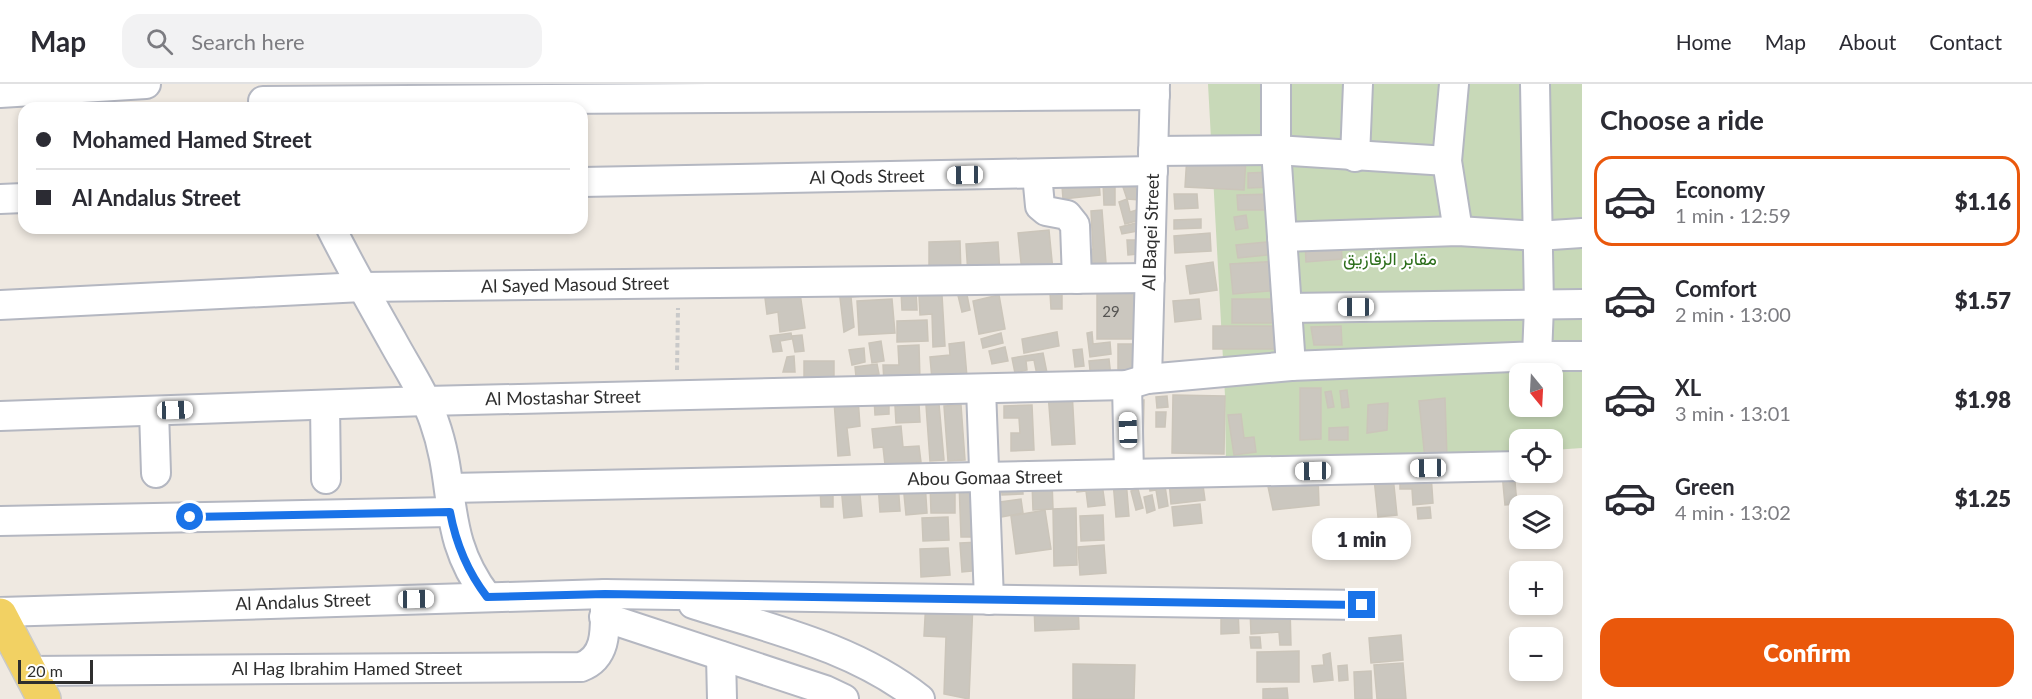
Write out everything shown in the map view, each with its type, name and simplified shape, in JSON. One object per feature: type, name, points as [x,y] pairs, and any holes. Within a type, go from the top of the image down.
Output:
[{"type":"main road","points":[[2,623],[37,685]]},
{"type":"street","points":[[0,93],[146,84]]},
{"type":"street","points":[[1276,84],[1276,150],[1291,366]]},
{"type":"street","points":[[1355,157],[1358,84]]},
{"type":"street","points":[[1454,84],[1447,161],[1458,231]]},
{"type":"street","points":[[1535,84],[1539,306],[1537,356]]},
{"type":"street","points":[[261,98],[1155,89]]},
{"type":"street","name":"Al Baqei Street","points":[[1129,474],[1137,382],[1150,278],[1155,89]]},
{"type":"street","name":"Al Qods Street","points":[[588,182],[1037,174],[1276,150],[1355,157],[1447,161]]},
{"type":"street","points":[[1037,174],[1038,202],[1042,209],[1066,215],[1075,225],[1077,279]]},
{"type":"street","points":[[0,199],[18,198]]},
{"type":"street","points":[[1282,237],[1458,231],[1537,236],[1582,233]]},
{"type":"street","points":[[334,234],[426,401],[441,443],[462,557],[487,597]]},
{"type":"street","name":"Al Sayed Masoud Street","points":[[0,305],[362,287],[1150,278]]},
{"type":"street","points":[[1287,308],[1582,304]]},
{"type":"street","name":"Al Mostashar Street","points":[[0,416],[426,401],[981,389],[1137,382],[1291,366],[1582,356]]},
{"type":"street","points":[[981,389],[989,600]]},
{"type":"street","points":[[325,405],[326,479]]},
{"type":"street","points":[[154,411],[156,473]]},
{"type":"street","name":"Abou Gomaa Street","points":[[0,521],[984,477],[1509,466]]},
{"type":"street","name":"Al Andalus Street","points":[[2,623],[368,588],[604,606],[665,595],[1362,605]]},
{"type":"street","points":[[665,595],[844,653],[888,675],[920,699]]},
{"type":"street","points":[[604,606],[721,656],[825,690],[844,699]]},
{"type":"street","name":"Al Hag Ibrahim Hamed Street","points":[[37,685],[582,667],[596,660],[603,645],[604,606]]},
{"type":"street","points":[[721,656],[722,699]]},
{"type":"path","points":[[676,396],[678,284]]},
{"type":"green space","name":"مقابر الزقازيق","points":[[1208,84],[1582,84],[1582,448],[1563,449],[1563,429],[1509,429],[1509,453],[1226,473],[1225,396]]},
{"type":"building","points":[[1187,155],[1246,158],[1244,190],[1185,187]]},
{"type":"building","points":[[1272,172],[1272,187],[1248,188],[1248,173]]},
{"type":"building","points":[[1132,178],[1140,200],[1127,199],[1121,181]]},
{"type":"building","points":[[1099,181],[1100,195],[1063,199],[1062,186]]},
{"type":"building","points":[[1103,182],[1115,182],[1115,205],[1104,205]]},
{"type":"building","points":[[1174,194],[1197,194],[1198,208],[1175,209]]},
{"type":"building","points":[[1277,194],[1268,210],[1238,210],[1237,195]]},
{"type":"building","points":[[1127,199],[1130,212],[1137,210],[1140,220],[1125,224],[1119,202]]},
{"type":"building","points":[[1102,210],[1106,263],[1081,265],[1079,250],[1093,249],[1091,211]]},
{"type":"building","points":[[1246,215],[1248,228],[1236,230],[1234,217]]},
{"type":"building","points":[[1201,219],[1201,228],[1174,229],[1174,220]]},
{"type":"building","points":[[1136,223],[1138,231],[1122,234],[1120,227]]},
{"type":"building","points":[[1049,230],[1053,271],[1022,273],[1018,233]]},
{"type":"building","points":[[1210,233],[1211,251],[1175,253],[1174,236]]},
{"type":"building","points":[[1341,239],[1342,259],[1306,262],[1305,241]]},
{"type":"building","points":[[1127,240],[1136,240],[1138,254],[1128,255]]},
{"type":"building","points":[[960,241],[961,275],[929,275],[929,242]]},
{"type":"building","points":[[1276,241],[1277,254],[1238,258],[1236,245]]},
{"type":"building","points":[[998,242],[1000,274],[968,275],[966,244]]},
{"type":"building","points":[[1279,261],[1281,290],[1233,294],[1230,264]]},
{"type":"building","points":[[1213,262],[1217,290],[1190,294],[1186,266]]},
{"type":"building","points":[[1097,285],[1144,285],[1144,339],[1097,339]]},
{"type":"building","points":[[862,287],[863,296],[851,297],[854,327],[844,332],[839,289]]},
{"type":"building","points":[[956,287],[977,293],[967,295],[970,310],[962,312]]},
{"type":"building","points":[[916,290],[917,310],[902,310],[901,291]]},
{"type":"building","points":[[1050,292],[1062,292],[1062,309],[1051,309]]},
{"type":"building","points":[[800,293],[805,328],[780,332],[778,312],[767,314],[765,298]]},
{"type":"building","points":[[942,295],[945,346],[933,347],[932,314],[920,315],[919,296]]},
{"type":"building","points":[[999,295],[1005,329],[979,334],[973,301]]},
{"type":"building","points":[[892,299],[895,333],[859,335],[857,301]]},
{"type":"building","points":[[1199,299],[1201,319],[1175,322],[1173,301]]},
{"type":"building","points":[[1232,299],[1281,299],[1281,323],[1232,323]]},
{"type":"building","points":[[927,320],[928,341],[897,342],[897,321]]},
{"type":"building","points":[[1213,326],[1278,326],[1278,349],[1213,349]]},
{"type":"building","points":[[1341,326],[1342,345],[1314,345],[1311,327]]},
{"type":"building","points":[[1057,332],[1059,346],[1024,353],[1022,339]]},
{"type":"building","points":[[1092,332],[1093,344],[1110,342],[1111,354],[1090,357],[1087,333]]},
{"type":"building","points":[[791,333],[792,339],[780,341],[782,351],[773,352],[770,336]]},
{"type":"building","points":[[1001,333],[1003,343],[983,348],[981,339]]},
{"type":"building","points":[[802,335],[804,351],[795,352],[792,336]]},
{"type":"building","points":[[881,341],[884,361],[872,363],[869,343]]},
{"type":"building","points":[[964,342],[967,377],[932,380],[930,357],[950,355],[949,344]]},
{"type":"building","points":[[1118,344],[1143,344],[1143,375],[1118,375]]},
{"type":"building","points":[[919,345],[920,381],[884,382],[883,365],[899,365],[898,346]]},
{"type":"building","points":[[1005,347],[1008,361],[992,364],[989,351]]},
{"type":"building","points":[[864,348],[865,362],[852,365],[849,350]]},
{"type":"building","points":[[1082,349],[1084,366],[1075,367],[1073,350]]},
{"type":"building","points":[[1043,353],[1047,373],[1037,375],[1034,360],[1026,361],[1027,370],[1015,373],[1012,358]]},
{"type":"building","points":[[794,356],[795,372],[783,372],[787,357]]},
{"type":"building","points":[[1109,359],[1111,377],[1091,379],[1089,361]]},
{"type":"building","points":[[804,361],[834,361],[834,386],[804,386]]},
{"type":"building","points":[[877,364],[879,374],[856,377],[855,367]]},
{"type":"building","points":[[1300,388],[1321,388],[1321,439],[1300,440]]},
{"type":"building","points":[[1347,390],[1349,407],[1342,408],[1340,391]]},
{"type":"building","points":[[1072,391],[1075,444],[1052,445],[1048,393]]},
{"type":"building","points":[[1331,391],[1334,407],[1328,408],[1325,392]]},
{"type":"building","points":[[1173,395],[1225,396],[1224,454],[1172,453]]},
{"type":"building","points":[[1167,396],[1168,407],[1157,408],[1156,397]]},
{"type":"building","points":[[874,397],[889,404],[889,414],[875,415]]},
{"type":"building","points":[[858,398],[860,426],[847,428],[850,455],[838,456],[834,401]]},
{"type":"building","points":[[1445,398],[1447,457],[1425,459],[1419,401]]},
{"type":"building","points":[[1135,400],[1144,400],[1143,447],[1134,447]]},
{"type":"building","points":[[1388,403],[1387,430],[1367,433],[1368,405]]},
{"type":"building","points":[[919,404],[920,422],[896,423],[895,406]]},
{"type":"building","points":[[939,404],[944,460],[930,461],[926,405]]},
{"type":"building","points":[[961,405],[965,460],[948,461],[944,406]]},
{"type":"building","points":[[1032,405],[1034,450],[1011,451],[1011,433],[1020,433],[1019,418],[1004,418],[1004,406]]},
{"type":"building","points":[[1156,412],[1166,412],[1165,427],[1156,427]]},
{"type":"building","points":[[1241,414],[1244,438],[1254,437],[1256,452],[1234,455],[1228,415]]},
{"type":"building","points":[[901,426],[903,447],[919,446],[921,462],[885,465],[883,447],[874,448],[872,429]]},
{"type":"building","points":[[1348,427],[1348,440],[1329,440],[1329,428]]},
{"type":"building","points":[[1509,472],[1509,483],[1515,483],[1516,495],[1509,495],[1509,505],[1505,505],[1502,473]]},
{"type":"building","points":[[1431,474],[1433,503],[1413,505],[1412,489],[1400,489],[1400,476]]},
{"type":"building","points":[[1101,476],[1105,505],[1088,507],[1086,491],[1077,492],[1075,480]]},
{"type":"building","points":[[1318,476],[1319,505],[1273,510],[1266,477]]},
{"type":"building","points":[[1393,476],[1397,515],[1378,517],[1374,478]]},
{"type":"building","points":[[1202,478],[1205,500],[1171,504],[1169,481]]},
{"type":"building","points":[[1164,479],[1168,506],[1159,508],[1156,490],[1150,491],[1149,481]]},
{"type":"building","points":[[1126,480],[1129,516],[1116,517],[1113,481]]},
{"type":"building","points":[[980,481],[981,537],[961,537],[959,482]]},
{"type":"building","points":[[1022,481],[1023,494],[1002,495],[1001,482]]},
{"type":"building","points":[[1052,481],[1053,509],[1033,510],[1032,482]]},
{"type":"building","points":[[898,482],[900,511],[880,512],[878,484]]},
{"type":"building","points":[[925,482],[927,513],[906,515],[903,484]]},
{"type":"building","points":[[930,482],[955,483],[955,513],[931,513]]},
{"type":"building","points":[[859,484],[862,516],[844,518],[841,486]]},
{"type":"building","points":[[820,486],[833,486],[833,507],[821,507]]},
{"type":"building","points":[[1138,489],[1143,508],[1136,510],[1131,491]]},
{"type":"building","points":[[1152,495],[1155,510],[1147,513],[1144,497]]},
{"type":"building","points":[[1021,499],[1023,513],[995,518],[993,503]]},
{"type":"building","points":[[1200,504],[1202,523],[1174,526],[1172,507]]},
{"type":"building","points":[[1430,507],[1431,518],[1418,519],[1417,508]]},
{"type":"building","points":[[1076,508],[1077,565],[1054,566],[1053,509]]},
{"type":"building","points":[[1045,510],[1051,549],[1016,554],[1011,516]]},
{"type":"building","points":[[1103,515],[1104,540],[1081,541],[1080,516]]},
{"type":"building","points":[[948,517],[949,540],[923,541],[922,518]]},
{"type":"building","points":[[980,542],[982,570],[962,572],[960,543]]},
{"type":"building","points":[[1104,545],[1106,573],[1080,575],[1078,547]]},
{"type":"building","points":[[948,548],[950,575],[921,577],[920,549]]},
{"type":"building","points":[[926,600],[973,602],[969,699],[944,694],[946,637],[924,636]]},
{"type":"building","points":[[1078,603],[1079,629],[1035,631],[1034,605]]},
{"type":"building","points":[[1290,607],[1291,645],[1280,645],[1279,632],[1251,634],[1250,609]]},
{"type":"building","points":[[1221,608],[1238,608],[1239,633],[1221,634]]},
{"type":"building","points":[[1401,635],[1403,660],[1371,663],[1369,638]]},
{"type":"building","points":[[1250,637],[1260,637],[1261,648],[1251,648]]},
{"type":"building","points":[[1299,651],[1299,682],[1257,682],[1257,652]]},
{"type":"building","points":[[1330,653],[1333,680],[1314,682],[1312,666],[1324,665],[1323,655]]},
{"type":"building","points":[[1403,663],[1406,699],[1377,699],[1374,665]]},
{"type":"building","points":[[1073,664],[1135,665],[1134,699],[1073,699]]},
{"type":"building","points":[[1347,665],[1348,680],[1339,681],[1338,666]]},
{"type":"building","points":[[1371,671],[1372,699],[1355,699],[1354,672]]},
{"type":"building","points":[[1287,688],[1288,699],[1263,699],[1263,689]]},
{"type":"route","points":[[190,517],[450,512],[453,530],[466,566],[487,597],[605,594],[1362,605]]}]
